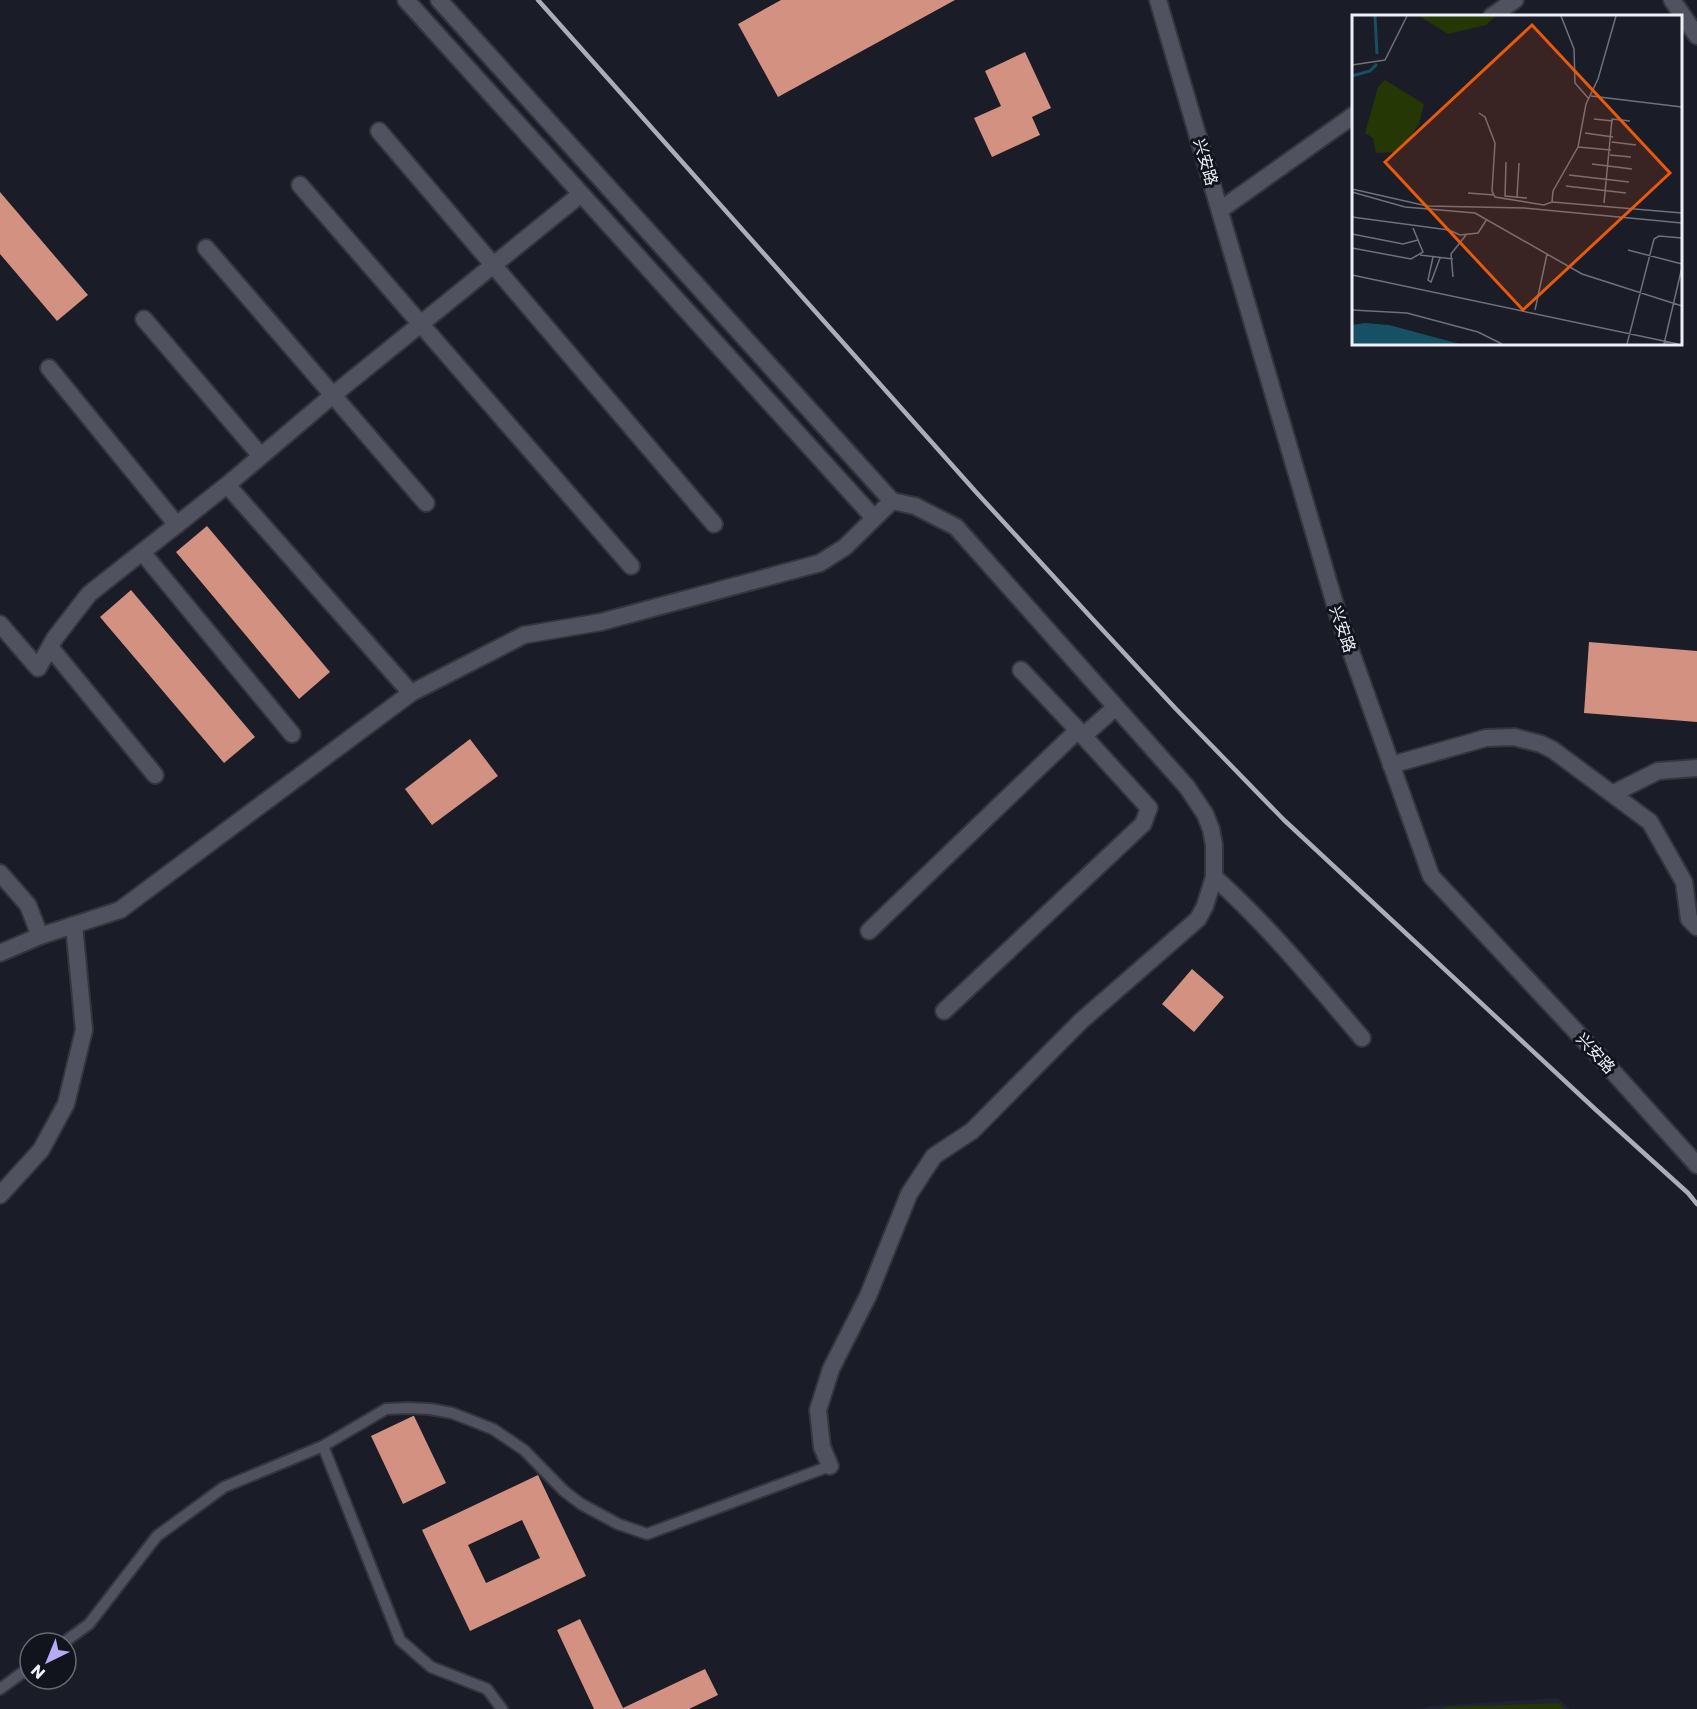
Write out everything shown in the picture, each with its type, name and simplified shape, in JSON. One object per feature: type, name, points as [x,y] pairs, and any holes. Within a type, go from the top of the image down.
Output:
[{"type":"street","points":[[405,0],[874,518]]},
{"type":"street","points":[[439,0],[892,501],[915,506],[956,527],[1197,800],[1211,829],[1215,853],[1214,877],[1205,906],[1198,919],[1081,1021],[972,1131],[934,1156],[909,1194],[868,1296],[831,1369],[818,1410],[822,1447],[830,1466]]},
{"type":"street","name":"兴安路","points":[[1158,0],[1339,618],[1431,876],[1598,1054],[1697,1165]]},
{"type":"street","points":[[1493,15],[1515,0]]},
{"type":"street","points":[[1672,0],[1697,36]]},
{"type":"street","points":[[1220,210],[1352,116]]},
{"type":"street","points":[[379,131],[714,524]]},
{"type":"street","points":[[300,185],[631,566]]},
{"type":"street","points":[[0,624],[38,668],[55,638],[89,594],[227,485],[333,395],[581,194]]},
{"type":"street","points":[[206,248],[426,504]]},
{"type":"street","points":[[144,319],[261,456]]},
{"type":"street","points":[[50,368],[177,525]]},
{"type":"street","points":[[227,485],[411,693]]},
{"type":"street","points":[[0,953],[40,936],[120,910],[411,693],[524,635],[601,621],[820,562],[845,547],[892,501]]},
{"type":"street","points":[[142,552],[292,734]]},
{"type":"street","points":[[50,647],[155,775]]},
{"type":"street","points":[[945,1011],[1143,824],[1149,808],[1021,670]]},
{"type":"street","points":[[869,931],[1081,733],[1116,707]]},
{"type":"street","points":[[1391,765],[1485,738],[1514,737],[1541,744],[1553,750],[1650,822],[1684,882],[1689,919],[1697,927]]},
{"type":"street","points":[[1612,794],[1658,771],[1697,768]]},
{"type":"street","points":[[0,873],[28,905],[40,936]]},
{"type":"street","points":[[1214,877],[1252,914],[1362,1038]]},
{"type":"street","points":[[0,1195],[41,1150],[66,1104],[84,1030],[74,925]]},
{"type":"lane","points":[[78,1632],[89,1624],[157,1536],[224,1487],[323,1446],[386,1409],[430,1409],[452,1413],[493,1429],[536,1461],[564,1491],[599,1515],[647,1534],[830,1466]]},
{"type":"lane","points":[[323,1446],[400,1640],[431,1667],[487,1689],[502,1709]]},
{"type":"lane","points":[[0,1689],[18,1676]]},
{"type":"shaded area","points":[[1558,1698],[1570,1709],[1416,1709],[1431,1706]]},
{"type":"green space","points":[[1558,1703],[1565,1709],[1439,1709],[1447,1707]]},
{"type":"building","points":[[781,0],[955,0],[778,97],[738,24]]},
{"type":"building","points":[[1025,52],[1051,108],[1032,117],[1040,135],[992,157],[974,118],[1001,106],[985,71]]},
{"type":"building","points":[[0,192],[88,295],[57,321],[0,254]]},
{"type":"building","points":[[207,526],[330,672],[299,699],[176,552]]},
{"type":"building","points":[[131,590],[255,737],[224,763],[100,617]]},
{"type":"building","points":[[1589,642],[1697,651],[1697,722],[1584,713]]},
{"type":"building","points":[[470,739],[498,776],[432,825],[405,789]]},
{"type":"building","points":[[1192,969],[1224,997],[1194,1032],[1162,1004]]},
{"type":"building","points":[[414,1416],[446,1483],[403,1504],[371,1436]]},
{"type":"building","points":[[538,1475],[586,1576],[470,1631],[422,1530]],"holes":[[[522,1520],[540,1558],[486,1583],[468,1545]]]},
{"type":"building","points":[[580,1619],[623,1708],[705,1669],[718,1695],[689,1709],[594,1709],[557,1630]]},
{"type":"railway","points":[[538,0],[976,492],[1176,709],[1284,820],[1688,1193],[1697,1204]]}]
